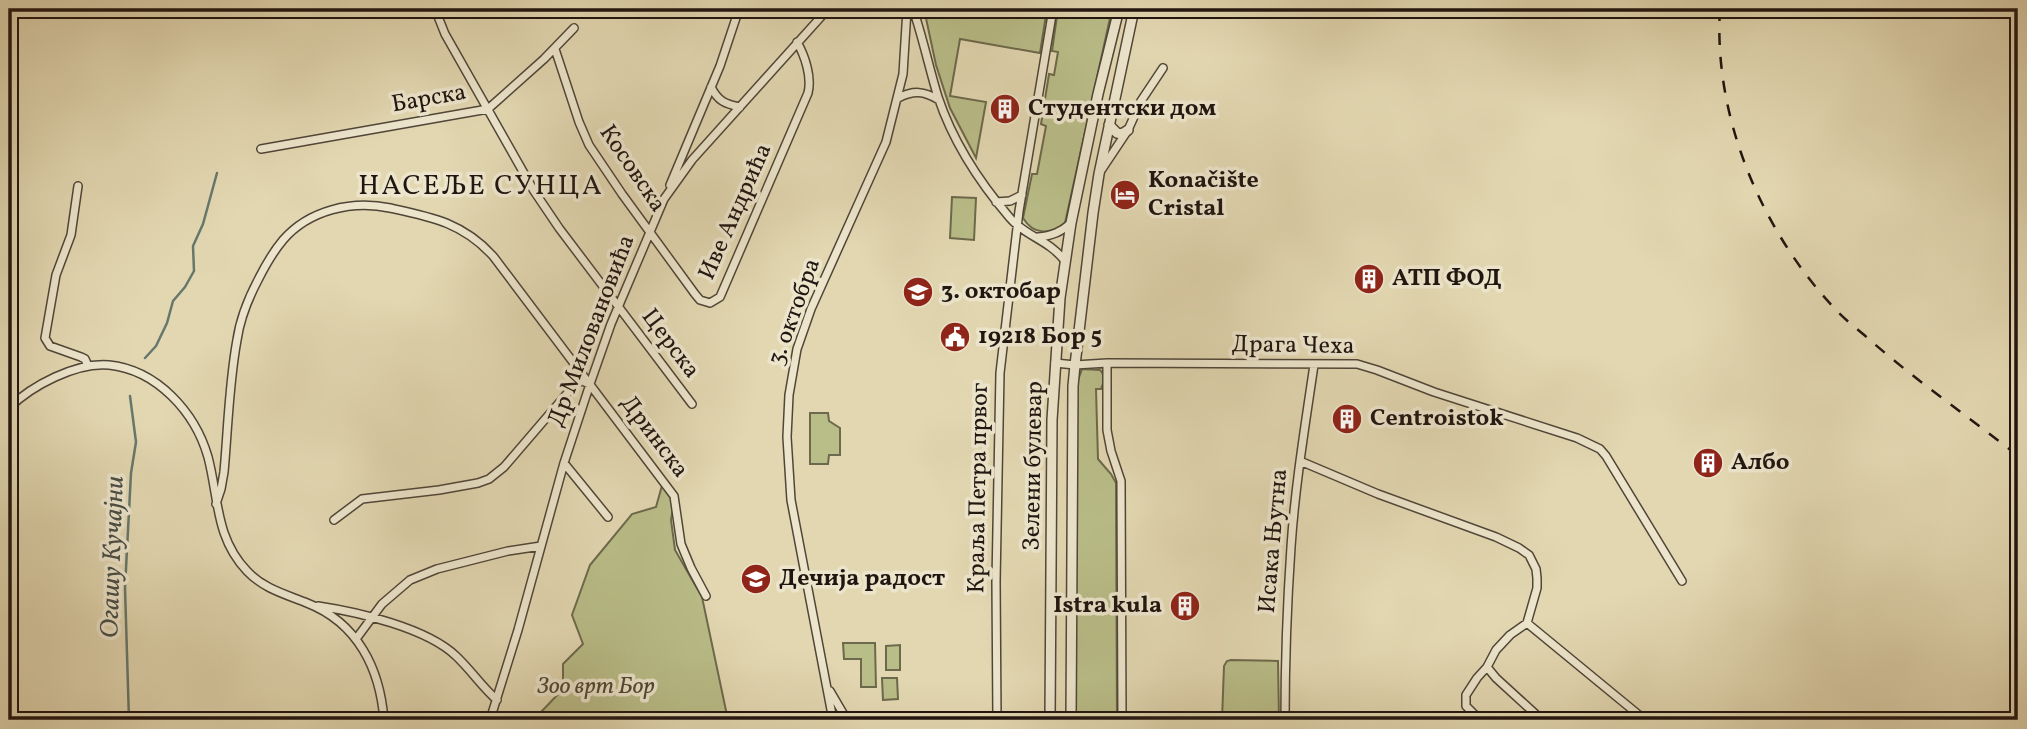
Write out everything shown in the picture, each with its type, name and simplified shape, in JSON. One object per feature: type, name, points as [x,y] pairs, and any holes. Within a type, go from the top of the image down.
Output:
[{"type":"street","name":"Церска","points":[[435,9],[445,34],[534,191],[692,404]]},
{"type":"street","points":[[664,199],[711,87],[739,9]]},
{"type":"street","name":"Др Миловановића","points":[[490,720],[564,463],[590,384],[618,306],[664,199],[692,160],[828,9]]},
{"type":"street","name":"3. октобра","points":[[833,720],[791,500],[787,437],[790,379],[811,309],[886,142],[898,98],[906,51],[907,9]]},
{"type":"street","points":[[913,9],[939,100],[960,147],[982,184],[1017,228],[1038,237],[1065,261]]},
{"type":"street","name":"Краља Петра првог","points":[[997,720],[996,573],[1000,373],[1017,228],[1053,9]]},
{"type":"street","name":"Зелени булевар","points":[[1050,720],[1052,420],[1055,363],[1071,223],[1119,9]]},
{"type":"street","name":"Зелени булевар","points":[[1071,720],[1075,365],[1099,174],[1134,9]]},
{"type":"street","name":"Барска","points":[[261,149],[488,109],[555,49],[574,28]]},
{"type":"street","name":"Иве Андрића","points":[[650,231],[700,300],[710,303],[718,299],[808,93],[808,72],[797,42]]},
{"type":"street","name":"Косовска","points":[[555,49],[589,145],[650,231]]},
{"type":"street","points":[[1099,174],[1163,68]]},
{"type":"street","points":[[711,87],[723,103],[740,107]]},
{"type":"street","points":[[898,98],[914,91],[924,92],[939,100]]},
{"type":"street","points":[[1109,125],[1117,133],[1122,134],[1128,130]]},
{"type":"street","points":[[78,186],[71,235],[56,275],[45,338],[50,346],[85,359],[88,366]]},
{"type":"street","points":[[996,202],[1010,201],[1022,195]]},
{"type":"street","name":"Дринска","points":[[216,504],[221,489],[235,355],[242,317],[264,267],[283,240],[303,223],[329,211],[352,206],[378,205],[423,215],[462,229],[493,256],[674,496],[681,544],[706,596]]},
{"type":"street","points":[[1038,237],[1059,233],[1071,223]]},
{"type":"street","name":"Драга Чеха","points":[[1055,363],[1357,364],[1577,438],[1600,449],[1606,456],[1682,581]]},
{"type":"street","points":[[1107,363],[1107,430],[1121,481],[1122,720]]},
{"type":"street","name":"Исака Њутна","points":[[1285,720],[1285,656],[1291,545],[1314,365]]},
{"type":"street","points":[[9,408],[41,384],[88,366],[121,366],[152,379],[176,401],[193,424],[204,447],[212,475],[225,539],[247,572],[278,593],[371,618],[416,632],[440,643],[456,655],[497,701]]},
{"type":"street","points":[[334,520],[362,499],[439,491],[489,479],[504,467],[576,382],[590,384]]},
{"type":"street","points":[[1300,461],[1378,494],[1496,537],[1524,551],[1533,562],[1537,578],[1527,622],[1502,643],[1472,686],[1465,701],[1466,706],[1480,720]]},
{"type":"street","points":[[564,463],[608,517]]},
{"type":"street","points":[[356,639],[382,604],[401,586],[423,574],[508,551],[541,546]]},
{"type":"street","points":[[311,604],[335,618],[356,639],[376,674],[383,701],[384,720]]},
{"type":"street","points":[[1527,622],[1645,720]]},
{"type":"street","points":[[1487,667],[1542,720]]},
{"type":"street","points":[[828,687],[847,720]]},
{"type":"green space","points":[[924,9],[1047,9],[1040,53],[960,39],[950,96],[986,102],[976,158],[950,108],[936,65]]},
{"type":"green space","points":[[1058,9],[1112,9],[1065,223],[1042,231],[1032,228],[1023,218],[1032,174],[1037,174],[1046,126],[1041,124],[1049,74],[1054,75],[1058,52],[1052,51]]},
{"type":"green space","points":[[952,197],[976,198],[974,240],[950,238]]},
{"type":"green space","points":[[1082,369],[1100,370],[1103,375],[1101,389],[1096,389],[1098,459],[1116,483],[1117,720],[1076,720],[1076,386]]},
{"type":"green space","points":[[810,413],[828,413],[829,421],[840,428],[840,455],[829,455],[828,464],[810,464]]},
{"type":"green space","name":"Зоо врт Бор","points":[[663,482],[674,503],[671,520],[675,550],[702,597],[728,720],[544,720],[539,714],[563,689],[563,664],[583,644],[572,615],[590,565],[632,514],[656,507]]},
{"type":"green space","points":[[843,643],[875,643],[876,687],[861,687],[861,659],[844,659]]},
{"type":"green space","points":[[900,645],[900,670],[886,670],[886,646]]},
{"type":"green space","points":[[1231,660],[1278,661],[1279,720],[1222,720],[1224,666]]},
{"type":"green space","points":[[882,678],[897,678],[898,699],[883,700]]},
{"type":"waterway","name":"Огашу Кучајни","points":[[145,358],[156,346],[167,323],[173,301],[194,271],[193,246],[203,224],[217,173]]},
{"type":"waterway","name":"Огашу Кучајни","points":[[129,720],[125,588],[131,473],[136,442],[130,396]]},
{"type":"railway","points":[[1720,9],[1720,50],[1725,92],[1735,133],[1748,173],[1787,248],[1839,313],[1907,371],[2018,456]]},
{"type":"place","name":"Студентски дом","points":[[1005,109]]},
{"type":"place","name":"Konačište Cristal","points":[[1125,195]]},
{"type":"place","name":"АТП ФОД","points":[[1369,279]]},
{"type":"place","name":"3. октобар","points":[[918,292]]},
{"type":"place","name":"19218 Бор 5","points":[[955,337]]},
{"type":"place","name":"Centroistok","points":[[1347,419]]},
{"type":"place","name":"Албо","points":[[1708,463]]},
{"type":"place","name":"Дечија радост","points":[[756,579]]},
{"type":"place","name":"Istra kula","points":[[1185,606]]},
{"type":"district","name":"НАСЕЉЕ СУНЦА","points":[[481,186]]}]
